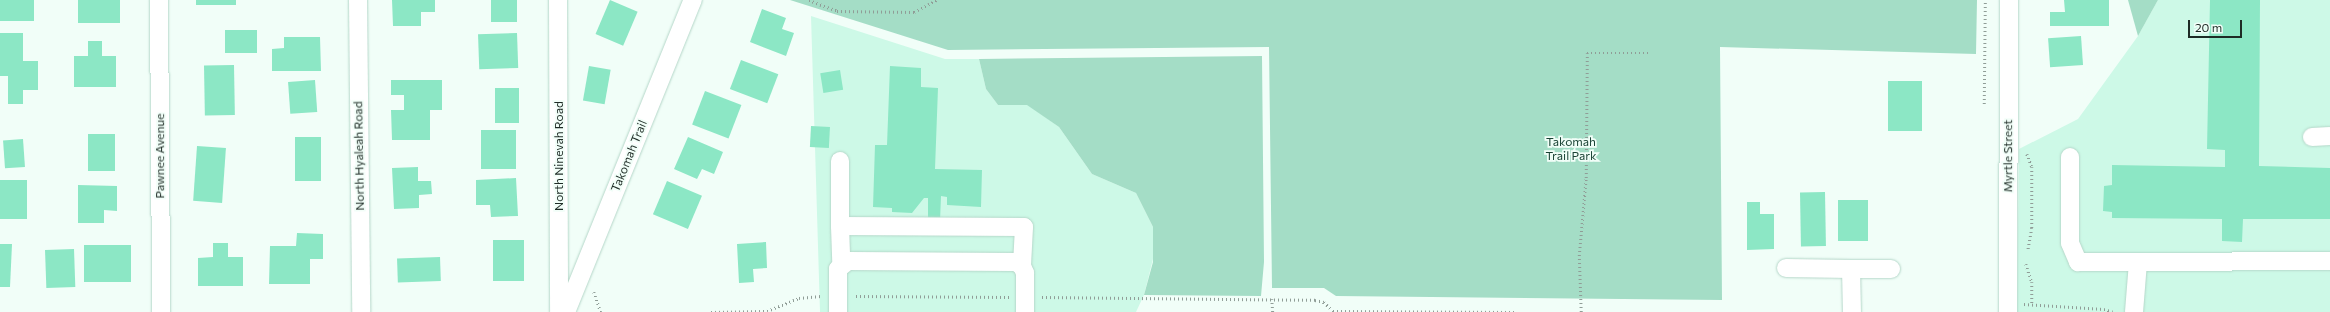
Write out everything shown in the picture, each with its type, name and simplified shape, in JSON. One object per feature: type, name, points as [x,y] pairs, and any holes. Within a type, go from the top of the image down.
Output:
[{"type":"street","name":"Pawnee Avenue","points":[[159,0],[161,312]]},
{"type":"street","name":"North Hyaleah Road","points":[[358,0],[361,312]]},
{"type":"street","name":"North Ninevah Road","points":[[558,0],[559,312]]},
{"type":"street","name":"Takomah Trail","points":[[566,312],[693,0]]},
{"type":"street","name":"Myrtle Street","points":[[2008,309],[2009,0]]},
{"type":"street","points":[[2312,137],[2330,136]]},
{"type":"street","points":[[2070,157],[2070,243],[2078,262],[2330,260]]},
{"type":"street","points":[[838,304],[838,269],[841,264],[840,161]]},
{"type":"street","points":[[840,226],[1024,227],[1022,266],[1025,273],[1025,304]]},
{"type":"street","points":[[841,264],[848,261],[1016,262],[1022,266]]},
{"type":"street","points":[[2134,312],[2138,262]]},
{"type":"street","points":[[1786,268],[1891,269]]},
{"type":"street","points":[[1851,269],[1852,312]]},
{"type":"path","points":[[809,0],[837,11],[914,12],[937,0]]},
{"type":"path","points":[[1984,104],[1985,0]]},
{"type":"path","points":[[1580,312],[1579,256],[1586,178],[1587,53],[1648,53]]},
{"type":"path","points":[[2025,149],[2032,167],[2032,228],[2026,256]]},
{"type":"path","points":[[2025,262],[2032,282],[2032,305]]},
{"type":"path","points":[[711,312],[767,311],[799,298],[838,304],[1025,304],[1272,299],[1315,300],[1324,302],[1333,311],[1515,312]]},
{"type":"path","points":[[1272,299],[1273,312]]},
{"type":"path","points":[[2008,309],[2032,305],[2104,309],[2113,312]]},
{"type":"shaded area","points":[[2158,0],[2330,0],[2330,312],[2017,312],[2019,149],[2078,119],[2138,36]]},
{"type":"shaded area","points":[[811,16],[945,59],[979,59],[986,89],[998,105],[1027,104],[1059,127],[1092,174],[1136,193],[1153,227],[1153,259],[1144,295],[1136,312],[820,312]]},
{"type":"green space","name":"Takomah Trail Park","points":[[790,0],[1977,0],[1976,54],[1720,47],[1722,300],[1336,296],[1324,288],[1272,288],[1269,47],[948,50]]},
{"type":"green space","points":[[2128,0],[2158,0],[2138,36]]},
{"type":"green space","points":[[1262,56],[1264,262],[1261,296],[1144,295],[1153,262],[1153,227],[1136,193],[1092,174],[1059,127],[1027,105],[998,105],[986,89],[979,59]]},
{"type":"building","points":[[0,0],[34,0],[34,21],[0,21]]},
{"type":"building","points":[[78,0],[120,0],[120,23],[78,23]]},
{"type":"building","points":[[196,0],[236,0],[236,5],[196,5]]},
{"type":"building","points":[[392,0],[435,0],[435,12],[421,12],[421,26],[393,26]]},
{"type":"building","points":[[491,0],[517,0],[517,22],[491,22]]},
{"type":"building","points":[[610,0],[638,12],[623,46],[596,34]]},
{"type":"building","points":[[2064,0],[2109,0],[2109,26],[2050,26],[2050,12],[2065,12]]},
{"type":"building","points":[[2210,0],[2260,0],[2259,166],[2330,168],[2330,219],[2243,219],[2242,242],[2222,241],[2222,219],[2112,218],[2112,212],[2103,211],[2104,186],[2112,185],[2112,165],[2225,167],[2225,150],[2207,149]]},
{"type":"building","points":[[762,9],[786,18],[782,29],[794,33],[786,56],[750,42]]},
{"type":"building","points":[[225,30],[257,30],[257,53],[225,53]]},
{"type":"building","points":[[0,33],[23,33],[23,61],[38,61],[38,90],[23,90],[23,104],[8,104],[8,76],[0,76]]},
{"type":"building","points":[[517,33],[518,68],[479,69],[478,34]]},
{"type":"building","points":[[2081,36],[2083,65],[2050,67],[2048,38]]},
{"type":"building","points":[[284,37],[320,37],[321,71],[272,71],[272,49],[284,48]]},
{"type":"building","points":[[88,41],[102,41],[102,56],[116,56],[116,87],[74,87],[74,56],[88,56]]},
{"type":"building","points":[[741,60],[778,74],[767,103],[730,89]]},
{"type":"building","points":[[234,65],[235,115],[205,116],[204,66]]},
{"type":"building","points":[[589,66],[611,70],[605,104],[583,100]]},
{"type":"building","points":[[890,66],[921,68],[921,87],[938,88],[935,169],[982,170],[981,207],[947,205],[947,197],[941,196],[940,221],[928,221],[928,198],[924,198],[912,213],[892,212],[892,208],[873,207],[875,145],[887,145]]},
{"type":"building","points":[[840,70],[843,90],[823,93],[820,73]]},
{"type":"building","points":[[315,80],[317,112],[290,114],[288,82]]},
{"type":"building","points":[[391,80],[442,80],[442,110],[430,110],[430,140],[392,140],[391,110],[404,110],[404,95],[391,95]]},
{"type":"building","points":[[1888,81],[1922,81],[1922,131],[1888,131]]},
{"type":"building","points":[[495,88],[519,88],[519,123],[495,123]]},
{"type":"building","points":[[705,91],[741,105],[729,139],[692,125]]},
{"type":"building","points":[[811,126],[830,127],[829,148],[810,147]]},
{"type":"building","points":[[481,130],[516,130],[516,169],[481,169]]},
{"type":"building","points":[[88,134],[115,134],[115,171],[88,171]]},
{"type":"building","points":[[295,137],[321,137],[321,181],[295,181]]},
{"type":"building","points":[[688,137],[723,152],[714,174],[702,169],[697,179],[674,169]]},
{"type":"building","points":[[23,139],[25,167],[5,168],[3,140]]},
{"type":"building","points":[[197,146],[226,148],[222,203],[193,201]]},
{"type":"building","points":[[418,167],[418,181],[431,181],[432,194],[419,195],[419,208],[394,209],[392,168]]},
{"type":"building","points":[[516,178],[518,216],[491,217],[490,205],[476,205],[476,180]]},
{"type":"building","points":[[0,180],[27,180],[27,219],[0,219]]},
{"type":"building","points":[[667,181],[702,196],[688,229],[653,214]]},
{"type":"building","points":[[78,185],[117,186],[117,211],[104,210],[104,223],[78,223]]},
{"type":"building","points":[[1800,192],[1825,192],[1826,246],[1801,246]]},
{"type":"building","points":[[1838,200],[1868,200],[1868,241],[1838,241]]},
{"type":"building","points":[[1747,202],[1760,202],[1760,214],[1774,214],[1774,249],[1747,250]]},
{"type":"building","points":[[297,233],[323,234],[323,259],[310,259],[310,284],[269,284],[270,246],[296,246]]},
{"type":"building","points":[[493,240],[524,240],[524,281],[493,281]]},
{"type":"building","points":[[766,242],[767,268],[753,269],[754,282],[739,283],[737,244]]},
{"type":"building","points":[[213,243],[228,243],[228,257],[243,257],[243,286],[198,286],[198,258],[213,257]]},
{"type":"building","points":[[0,244],[12,244],[10,287],[0,287]]},
{"type":"building","points":[[84,245],[131,245],[131,282],[84,282]]},
{"type":"building","points":[[74,249],[75,287],[46,288],[45,250]]},
{"type":"building","points":[[440,257],[441,281],[398,282],[397,259]]}]
